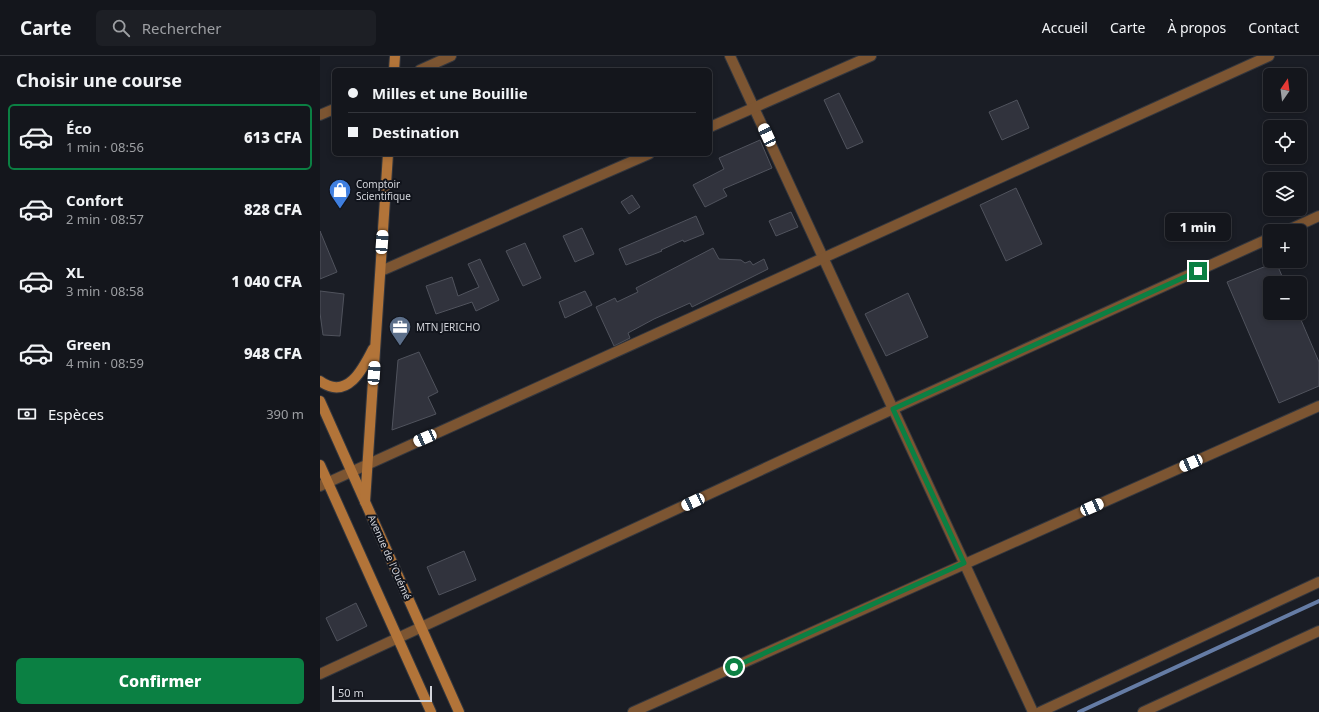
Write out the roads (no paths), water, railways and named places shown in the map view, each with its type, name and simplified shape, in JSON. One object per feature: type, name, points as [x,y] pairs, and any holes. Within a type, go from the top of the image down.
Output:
[{"type":"main road","points":[[394,68],[395,56]]},
{"type":"main road","points":[[365,502],[388,156]]},
{"type":"main road","points":[[320,381],[324,384],[337,387],[350,383],[361,373],[376,343]]},
{"type":"main road","name":"Avenue de l'Ouémé","points":[[320,401],[459,712]]},
{"type":"main road","points":[[320,466],[324,484],[431,712]]},
{"type":"street","points":[[424,68],[451,56]]},
{"type":"street","points":[[730,56],[1033,712]]},
{"type":"street","points":[[712,126],[871,56]]},
{"type":"street","points":[[324,484],[1269,56]]},
{"type":"street","points":[[320,115],[332,110]]},
{"type":"street","points":[[381,271],[644,156]]},
{"type":"street","points":[[1301,224],[1319,216]]},
{"type":"street","points":[[320,674],[893,409],[1263,241]]},
{"type":"street","points":[[633,712],[964,563],[1319,406]]},
{"type":"street","points":[[1040,712],[1319,582]]},
{"type":"street","points":[[1143,712],[1319,631]]},
{"type":"waterway","points":[[1079,712],[1319,601]]},
{"type":"place","name":"Comptoir Scientifique","points":[[340,210]]},
{"type":"place","name":"MTN JERICHO","points":[[400,346]]}]
